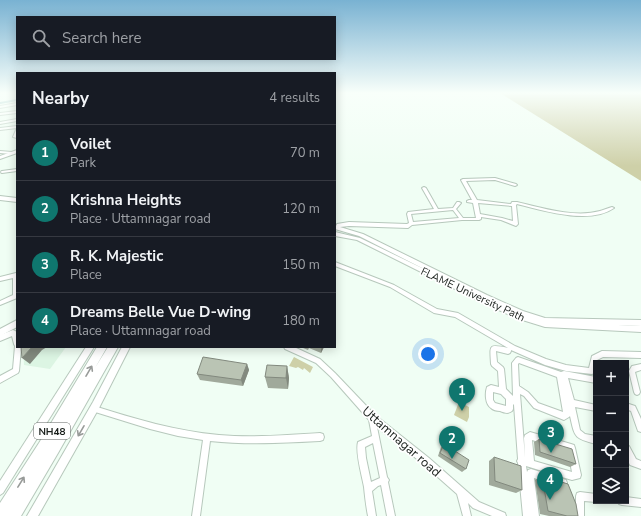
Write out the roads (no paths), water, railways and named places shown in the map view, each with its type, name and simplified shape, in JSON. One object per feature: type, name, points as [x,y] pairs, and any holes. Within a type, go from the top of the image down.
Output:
[{"type":"highway","name":"NH48","points":[[0,515],[43,447],[101,348]]},
{"type":"highway","name":"NH48","points":[[13,516],[112,348]]},
{"type":"street","points":[[3,117],[0,122],[16,119]]},
{"type":"street","points":[[0,129],[16,127]]},
{"type":"street","points":[[0,155],[10,154],[16,151]]},
{"type":"street","points":[[2,172],[16,170]]},
{"type":"street","points":[[336,227],[339,225],[349,224],[406,226],[411,224],[462,219],[479,219],[475,201],[463,180],[495,179],[515,185]]},
{"type":"street","points":[[424,188],[436,210]]},
{"type":"street","points":[[0,198],[16,200]]},
{"type":"street","points":[[469,201],[511,205],[514,203],[566,213],[594,215],[612,208]]},
{"type":"street","points":[[411,224],[410,213],[454,209],[459,203]]},
{"type":"street","points":[[478,216],[502,219],[516,224],[514,203]]},
{"type":"street","points":[[454,209],[462,219]]},
{"type":"street","points":[[336,227],[349,233]]},
{"type":"street","name":"FLAME University Path","points":[[336,234],[349,233],[358,239],[469,294],[518,316],[546,322],[641,328]]},
{"type":"street","points":[[336,264],[392,286],[429,308],[456,316],[513,348],[556,365],[592,371],[594,358],[602,354],[641,355]]},
{"type":"street","points":[[0,279],[16,275],[16,296],[0,303]]},
{"type":"street","name":"FLAME University Path","points":[[546,322],[641,323]]},
{"type":"street","points":[[0,333],[16,324]]},
{"type":"street","points":[[0,338],[13,333],[15,334],[16,339]]},
{"type":"street","points":[[0,380],[16,371],[18,348]]},
{"type":"street","points":[[0,490],[89,348]]},
{"type":"street","points":[[32,516],[94,409],[125,348]]},
{"type":"street","name":"Uttamnagar road","points":[[289,348],[318,361],[333,374],[372,418],[426,461],[461,493],[476,505],[502,516]]},
{"type":"street","points":[[502,391],[501,369],[494,364],[493,350],[495,348],[508,351]]},
{"type":"street","points":[[516,388],[526,394],[538,407],[564,416],[567,415],[561,378],[557,373],[518,360],[515,363],[516,388],[527,516]]},
{"type":"street","points":[[637,392],[632,371],[634,368],[641,367]]},
{"type":"street","points":[[593,379],[564,374],[577,432],[583,437],[593,439]]},
{"type":"street","points":[[509,397],[510,409],[508,410],[490,404],[489,388],[502,391],[517,403]]},
{"type":"street","points":[[571,403],[593,407]]},
{"type":"street","points":[[629,407],[633,408],[641,428]]},
{"type":"street","points":[[94,409],[147,426],[207,438],[258,440],[320,437]]},
{"type":"street","points":[[372,418],[391,516]]},
{"type":"street","points":[[521,460],[530,463],[572,476],[577,475],[572,448],[530,436],[528,438],[530,463]]},
{"type":"street","points":[[196,516],[207,438]]},
{"type":"street","points":[[372,516],[362,458],[362,445],[376,438]]},
{"type":"street","points":[[629,454],[633,462],[641,465]]},
{"type":"street","points":[[535,516],[530,474],[532,473],[563,482],[567,487]]},
{"type":"street","points":[[368,490],[376,483],[385,480]]},
{"type":"street","points":[[461,493],[467,516]]},
{"type":"street","points":[[580,516],[580,496],[593,498]]},
{"type":"street","points":[[629,502],[641,503]]},
{"type":"place","name":"Voilet","points":[[462,411]]},
{"type":"place","name":"R. K. Majestic","points":[[551,453]]},
{"type":"place","name":"Krishna Heights","points":[[452,459]]},
{"type":"place","name":"Dreams Belle Vue D-wing","points":[[550,500]]}]
